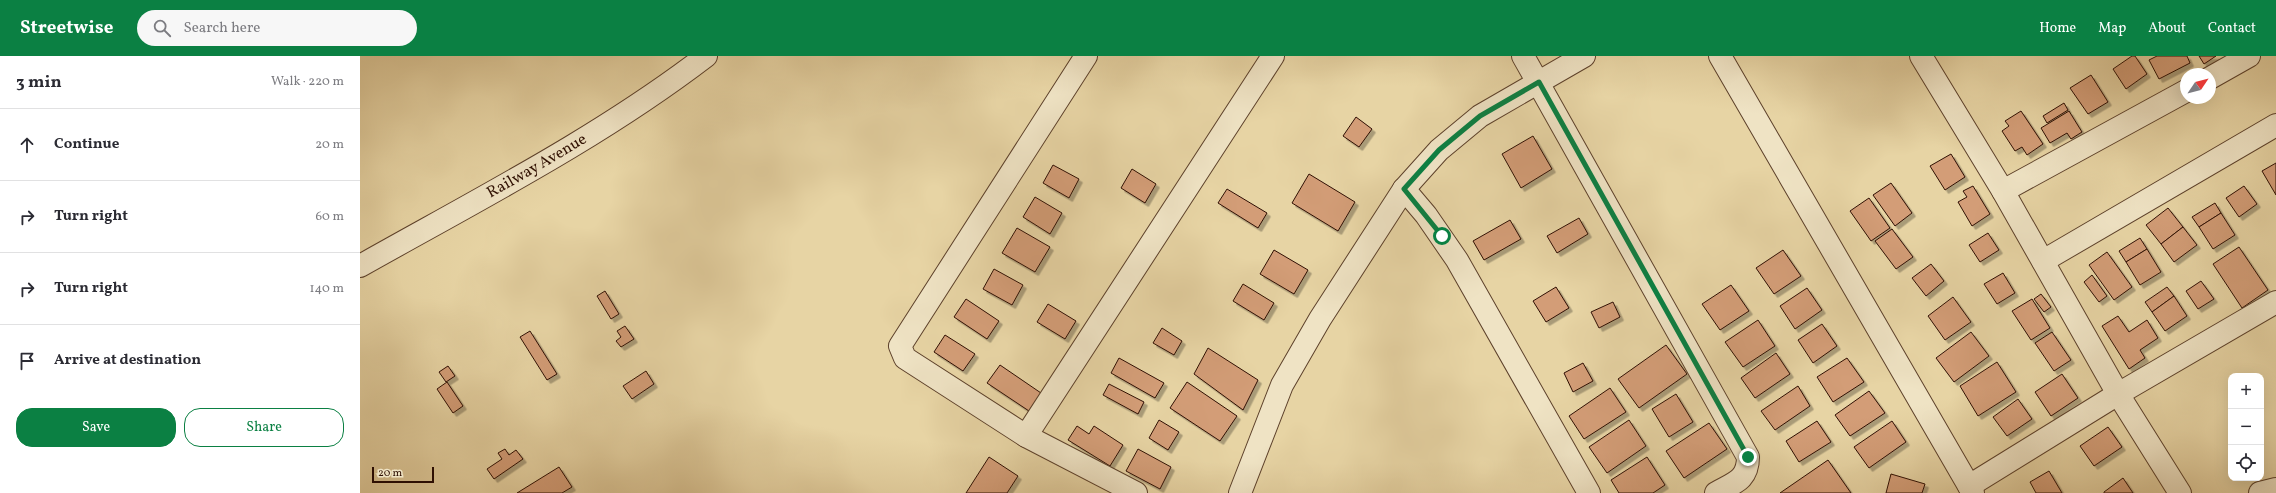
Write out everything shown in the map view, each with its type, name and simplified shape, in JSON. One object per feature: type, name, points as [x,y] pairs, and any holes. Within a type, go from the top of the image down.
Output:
[{"type":"street","name":"Railway Avenue","points":[[360,266],[576,143],[684,73],[706,56]]},
{"type":"street","points":[[1086,56],[900,346],[905,358],[1026,436],[1136,493]]},
{"type":"street","points":[[1026,436],[1273,56]]},
{"type":"street","points":[[1523,56],[1539,82],[1748,457],[1748,469],[1741,479],[1716,493]]},
{"type":"street","points":[[1240,493],[1282,385],[1320,319],[1404,189],[1439,150],[1480,116],[1584,56]]},
{"type":"street","points":[[1720,56],[1971,489],[2118,394],[2276,302]]},
{"type":"street","points":[[2216,75],[2250,56]]},
{"type":"street","points":[[1926,58],[2118,394],[2180,493]]},
{"type":"street","points":[[2003,191],[2180,94]]},
{"type":"street","points":[[2043,261],[2276,125]]},
{"type":"street","points":[[1404,189],[1426,215],[1457,260],[1589,493]]},
{"type":"street","points":[[2260,493],[2276,489]]},
{"type":"building","points":[[2132,56],[2135,56],[2147,74],[2126,89],[2113,69]]},
{"type":"building","points":[[2157,56],[2187,56],[2190,63],[2159,79],[2149,60]]},
{"type":"building","points":[[2199,56],[2216,56],[2204,64]]},
{"type":"building","points":[[2091,75],[2108,102],[2088,114],[2070,88]]},
{"type":"building","points":[[2064,103],[2068,110],[2047,123],[2043,116]]},
{"type":"building","points":[[2021,111],[2043,144],[2027,155],[2022,147],[2015,151],[2002,131],[2009,126],[2005,121]]},
{"type":"building","points":[[2069,111],[2082,132],[2071,139],[2067,133],[2050,143],[2041,128]]},
{"type":"building","points":[[1356,117],[1372,129],[1359,147],[1343,136]]},
{"type":"building","points":[[1533,136],[1552,169],[1521,188],[1502,154]]},
{"type":"building","points":[[1951,154],[1965,177],[1945,190],[1930,166]]},
{"type":"building","points":[[2276,163],[2276,195],[2262,171]]},
{"type":"building","points":[[1053,165],[1079,179],[1069,198],[1043,183]]},
{"type":"building","points":[[1132,169],[1156,184],[1145,203],[1121,188]]},
{"type":"building","points":[[1309,174],[1355,202],[1338,231],[1292,203]]},
{"type":"building","points":[[1891,183],[1912,213],[1895,226],[1873,195]]},
{"type":"building","points":[[1973,186],[1990,214],[1972,226],[1958,202],[1967,197],[1963,191]]},
{"type":"building","points":[[2244,186],[2257,204],[2239,217],[2226,198]]},
{"type":"building","points":[[1227,189],[1267,213],[1258,228],[1218,203]]},
{"type":"building","points":[[1035,197],[1062,213],[1050,234],[1023,217]]},
{"type":"building","points":[[1869,198],[1890,228],[1871,241],[1850,211]]},
{"type":"building","points":[[2215,203],[2221,213],[2199,227],[2192,217]]},
{"type":"building","points":[[2168,208],[2183,227],[2161,244],[2146,225]]},
{"type":"building","points":[[2221,213],[2235,235],[2213,249],[2199,227]]},
{"type":"building","points":[[1579,218],[1588,234],[1557,253],[1547,236]]},
{"type":"building","points":[[1510,220],[1521,239],[1484,260],[1473,241]]},
{"type":"building","points":[[2183,227],[2197,245],[2174,262],[2161,244]]},
{"type":"building","points":[[1017,228],[1050,247],[1035,272],[1002,253]]},
{"type":"building","points":[[1892,229],[1913,257],[1896,269],[1875,241]]},
{"type":"building","points":[[1988,233],[1999,250],[1980,262],[1969,245]]},
{"type":"building","points":[[2140,238],[2147,249],[2126,262],[2119,251]]},
{"type":"building","points":[[2239,247],[2268,290],[2242,308],[2213,264]]},
{"type":"building","points":[[2147,249],[2161,272],[2140,285],[2126,262]]},
{"type":"building","points":[[1274,250],[1308,270],[1294,294],[1260,274]]},
{"type":"building","points":[[1783,250],[1801,276],[1774,294],[1756,268]]},
{"type":"building","points":[[2107,252],[2132,287],[2114,300],[2089,265]]},
{"type":"building","points":[[1931,264],[1944,281],[1926,296],[1912,278]]},
{"type":"building","points":[[994,269],[1023,285],[1012,305],[983,289]]},
{"type":"building","points":[[2003,273],[2015,293],[1997,304],[1984,284]]},
{"type":"building","points":[[2092,275],[2107,296],[2099,302],[2084,282]]},
{"type":"building","points":[[2201,281],[2214,299],[2198,309],[2186,291]]},
{"type":"building","points":[[1243,284],[1274,303],[1264,320],[1233,301]]},
{"type":"building","points":[[1731,285],[1749,311],[1720,330],[1702,304]]},
{"type":"building","points":[[1556,287],[1569,308],[1546,322],[1533,301]]},
{"type":"building","points":[[2167,287],[2174,296],[2152,312],[2145,302]]},
{"type":"building","points":[[1807,288],[1822,310],[1795,329],[1780,306]]},
{"type":"building","points":[[605,291],[619,314],[611,319],[597,296]]},
{"type":"building","points":[[2041,294],[2051,307],[2044,312],[2034,299]]},
{"type":"building","points":[[2174,296],[2187,316],[2165,331],[2152,312]]},
{"type":"building","points":[[1953,297],[1971,322],[1945,340],[1928,316]]},
{"type":"building","points":[[966,299],[999,321],[987,339],[954,317]]},
{"type":"building","points":[[2032,299],[2050,328],[2031,340],[2012,311]]},
{"type":"building","points":[[1613,302],[1620,317],[1599,328],[1591,312]]},
{"type":"building","points":[[1048,304],[1076,321],[1065,339],[1037,322]]},
{"type":"building","points":[[2118,316],[2129,332],[2147,320],[2158,338],[2140,350],[2145,358],[2129,369],[2102,326]]},
{"type":"building","points":[[1758,320],[1775,346],[1743,367],[1725,342]]},
{"type":"building","points":[[1822,324],[1837,346],[1813,363],[1798,340]]},
{"type":"building","points":[[625,326],[634,339],[621,347],[616,341],[621,337],[617,331]]},
{"type":"building","points":[[1162,328],[1182,341],[1174,355],[1153,343]]},
{"type":"building","points":[[530,331],[557,374],[547,380],[520,337]]},
{"type":"building","points":[[1971,332],[1989,356],[1954,382],[1936,358]]},
{"type":"building","points":[[2052,332],[2071,360],[2054,371],[2035,343]]},
{"type":"building","points":[[945,335],[975,354],[963,371],[934,352]]},
{"type":"building","points":[[1666,345],[1687,374],[1639,408],[1618,379]]},
{"type":"building","points":[[1208,348],[1258,380],[1243,410],[1194,374]]},
{"type":"building","points":[[1776,353],[1790,374],[1755,398],[1741,378]]},
{"type":"building","points":[[1119,358],[1164,383],[1155,398],[1111,373]]},
{"type":"building","points":[[1847,358],[1864,382],[1833,402],[1817,377]]},
{"type":"building","points":[[1997,362],[2016,392],[1978,416],[1960,386]]},
{"type":"building","points":[[1583,363],[1593,381],[1573,392],[1564,373]]},
{"type":"building","points":[[1000,365],[1041,393],[1029,411],[987,383]]},
{"type":"building","points":[[448,366],[455,376],[446,382],[439,372]]},
{"type":"building","points":[[646,371],[654,384],[632,399],[623,386]]},
{"type":"building","points":[[2062,374],[2078,398],[2051,416],[2035,392]]},
{"type":"building","points":[[447,382],[463,406],[453,413],[437,389]]},
{"type":"building","points":[[1187,382],[1237,416],[1220,441],[1170,408]]},
{"type":"building","points":[[1109,384],[1144,402],[1138,414],[1103,395]]},
{"type":"building","points":[[1798,386],[1810,406],[1775,430],[1761,411]]},
{"type":"building","points":[[1610,388],[1626,412],[1584,439],[1569,416]]},
{"type":"building","points":[[1869,391],[1885,413],[1850,436],[1835,415]]},
{"type":"building","points":[[1676,394],[1693,422],[1669,437],[1652,409]]},
{"type":"building","points":[[2018,399],[2032,419],[2007,436],[1993,417]]},
{"type":"building","points":[[1159,420],[1179,432],[1168,450],[1149,438]]},
{"type":"building","points":[[1629,420],[1646,446],[1607,473],[1589,447]]},
{"type":"building","points":[[1817,421],[1831,442],[1799,462],[1786,441]]},
{"type":"building","points":[[1892,421],[1906,442],[1869,468],[1854,447]]},
{"type":"building","points":[[1709,423],[1727,449],[1684,478],[1666,451]]},
{"type":"building","points":[[1077,426],[1089,434],[1094,426],[1123,445],[1110,466],[1068,440]]},
{"type":"building","points":[[2108,427],[2122,447],[2094,466],[2080,446]]},
{"type":"building","points":[[505,449],[509,455],[516,450],[523,459],[494,479],[487,469],[502,459],[498,453]]},
{"type":"building","points":[[1138,449],[1171,467],[1160,489],[1126,471]]},
{"type":"building","points":[[989,457],[1018,476],[1007,493],[966,493]]},
{"type":"building","points":[[1647,457],[1665,485],[1653,493],[1619,493],[1611,480]]},
{"type":"building","points":[[1828,460],[1851,493],[1780,493]]},
{"type":"building","points":[[559,467],[572,487],[562,493],[517,493]]},
{"type":"building","points":[[2049,471],[2062,493],[2036,493],[2030,482]]},
{"type":"building","points":[[1891,474],[1925,484],[1922,493],[1886,493]]},
{"type":"building","points":[[2123,478],[2133,493],[2104,493],[2104,492]]},
{"type":"route","points":[[1442,236],[1404,189],[1439,150],[1480,116],[1539,82],[1748,457]]}]
